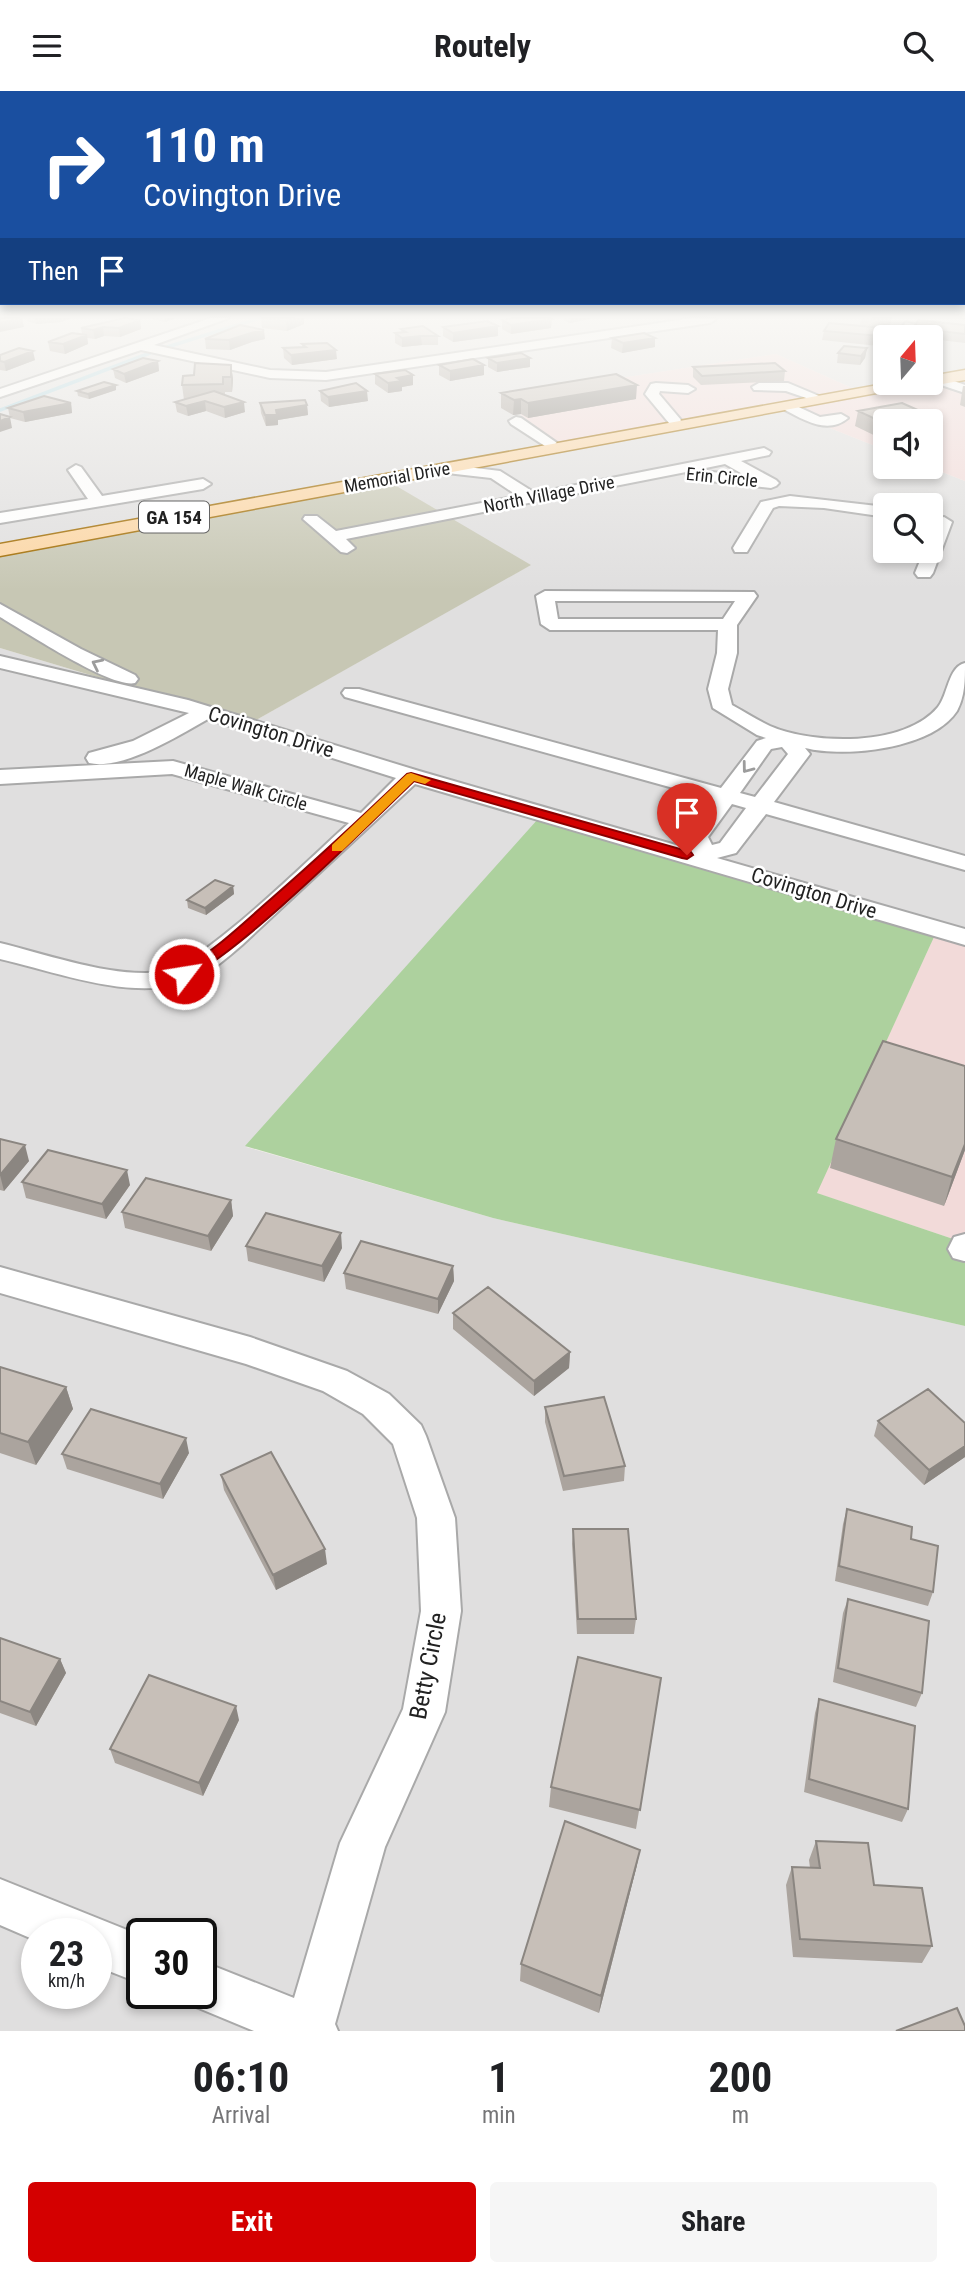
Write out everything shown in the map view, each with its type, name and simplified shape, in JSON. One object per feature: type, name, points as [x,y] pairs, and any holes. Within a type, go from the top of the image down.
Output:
[{"type":"main road","name":"Memorial Drive","points":[[0,541],[737,409]]},
{"type":"main road","name":"Memorial Drive","points":[[0,549],[443,469],[499,466],[782,409]]},
{"type":"street","points":[[664,409],[674,420]]},
{"type":"street","points":[[793,409],[841,434]]},
{"type":"street","points":[[818,422],[841,418]]},
{"type":"street","points":[[516,421],[550,443]]},
{"type":"street","name":"North Village Drive","points":[[333,537],[764,452]]},
{"type":"street","name":"Erin Circle","points":[[665,471],[771,483],[727,459]]},
{"type":"street","points":[[499,466],[531,497]]},
{"type":"street","points":[[76,470],[97,501]]},
{"type":"street","points":[[0,517],[203,484]]},
{"type":"street","points":[[741,548],[767,505],[773,501],[802,501],[873,510]]},
{"type":"street","points":[[311,519],[353,553]]},
{"type":"street","points":[[943,522],[965,526]]},
{"type":"street","points":[[924,573],[927,563]]},
{"type":"street","points":[[728,625],[550,624],[545,596],[748,596],[728,625],[727,653],[718,689],[723,708],[764,731],[790,740],[878,744],[924,730],[956,710],[965,669]]},
{"type":"street","name":"Covington Drive","points":[[0,609],[74,653],[181,704]]},
{"type":"street","name":"Covington Drive","points":[[0,662],[181,704],[411,776],[703,856],[965,937]]},
{"type":"street","points":[[352,693],[514,741],[764,804],[965,863]]},
{"type":"street","points":[[0,759],[54,762],[124,754],[151,743],[205,712]]},
{"type":"street","points":[[790,740],[799,754],[764,804],[729,848],[703,856],[696,837],[764,745],[790,740]]},
{"type":"street","name":"Maple Walk Circle","points":[[0,777],[173,767],[365,821]]},
{"type":"street","points":[[0,951],[120,979],[164,980],[184,974],[206,962],[233,940],[411,776]]},
{"type":"street","points":[[706,824],[741,834]]},
{"type":"street","name":"Betty Circle","points":[[0,1280],[250,1351],[335,1381],[376,1403],[408,1436],[436,1518],[441,1611],[439,1624],[424,1712],[363,1843],[311,2030]]},
{"type":"street","points":[[0,1902],[38,1918]]},
{"type":"street","points":[[217,1992],[311,2030]]},
{"type":"shaded area","points":[[0,409],[781,409],[873,445],[873,479],[943,479],[943,472],[965,481],[965,933],[246,1147],[493,1218],[965,1326],[965,2031],[0,2031],[0,648],[251,723],[527,565],[0,545]]},
{"type":"shaded area","points":[[513,409],[761,409],[559,446]]},
{"type":"shaded area","points":[[781,409],[965,409],[965,481],[943,472],[943,409],[873,409],[873,445]]},
{"type":"shaded area","points":[[381,477],[531,565],[251,723],[0,648],[0,545]]},
{"type":"shaded area","points":[[939,926],[965,933],[965,1243],[816,1193]]},
{"type":"green space","points":[[546,810],[939,926],[817,1193],[965,1243],[965,1326],[493,1218],[245,1146]]},
{"type":"building","points":[[10,409],[41,409],[23,412]]},
{"type":"building","points":[[262,409],[285,409],[276,410],[277,415],[265,415]]},
{"type":"building","points":[[872,409],[916,409],[873,409],[873,418],[858,411]]},
{"type":"building","points":[[0,414],[10,417],[0,421]]},
{"type":"building","points":[[215,880],[233,886],[205,908],[187,900]]},
{"type":"building","points":[[883,1041],[965,1066],[965,1144],[952,1177],[836,1139]]},
{"type":"building","points":[[0,1139],[25,1145],[0,1175]]},
{"type":"building","points":[[48,1150],[127,1170],[102,1204],[22,1182]]},
{"type":"building","points":[[146,1178],[231,1200],[208,1236],[122,1212]]},
{"type":"building","points":[[266,1213],[341,1233],[322,1266],[246,1246]]},
{"type":"building","points":[[361,1241],[453,1266],[438,1299],[344,1273]]},
{"type":"building","points":[[488,1287],[570,1352],[534,1381],[453,1313]]},
{"type":"building","points":[[0,1367],[66,1387],[28,1442],[0,1433]]},
{"type":"building","points":[[928,1389],[965,1423],[965,1446],[929,1470],[878,1421]]},
{"type":"building","points":[[604,1397],[625,1466],[564,1476],[545,1407]]},
{"type":"building","points":[[91,1409],[186,1438],[160,1484],[62,1454]]},
{"type":"building","points":[[271,1452],[325,1549],[273,1575],[221,1475]]},
{"type":"building","points":[[847,1509],[912,1527],[911,1539],[938,1546],[933,1592],[839,1566]]},
{"type":"building","points":[[573,1529],[628,1529],[636,1619],[578,1619]]},
{"type":"building","points":[[848,1599],[929,1621],[922,1693],[838,1668]]},
{"type":"building","points":[[0,1638],[60,1659],[30,1712],[0,1701]]},
{"type":"building","points":[[578,1657],[661,1678],[640,1810],[551,1787]]},
{"type":"building","points":[[149,1675],[236,1706],[199,1783],[110,1749]]},
{"type":"building","points":[[819,1699],[915,1726],[908,1809],[809,1779]]},
{"type":"building","points":[[565,1821],[640,1850],[601,1996],[521,1964]]},
{"type":"building","points":[[816,1841],[868,1843],[874,1885],[922,1888],[932,1946],[800,1939],[792,1867],[820,1868]]},
{"type":"building","points":[[957,2008],[965,2031],[896,2031]]},
{"type":"waterway","points":[[0,410],[4,409]]},
{"type":"slow traffic","points":[[337,848],[411,776],[425,780]]},
{"type":"route","points":[[184,974],[206,962],[233,940],[348,839],[411,776],[687,855]]}]
